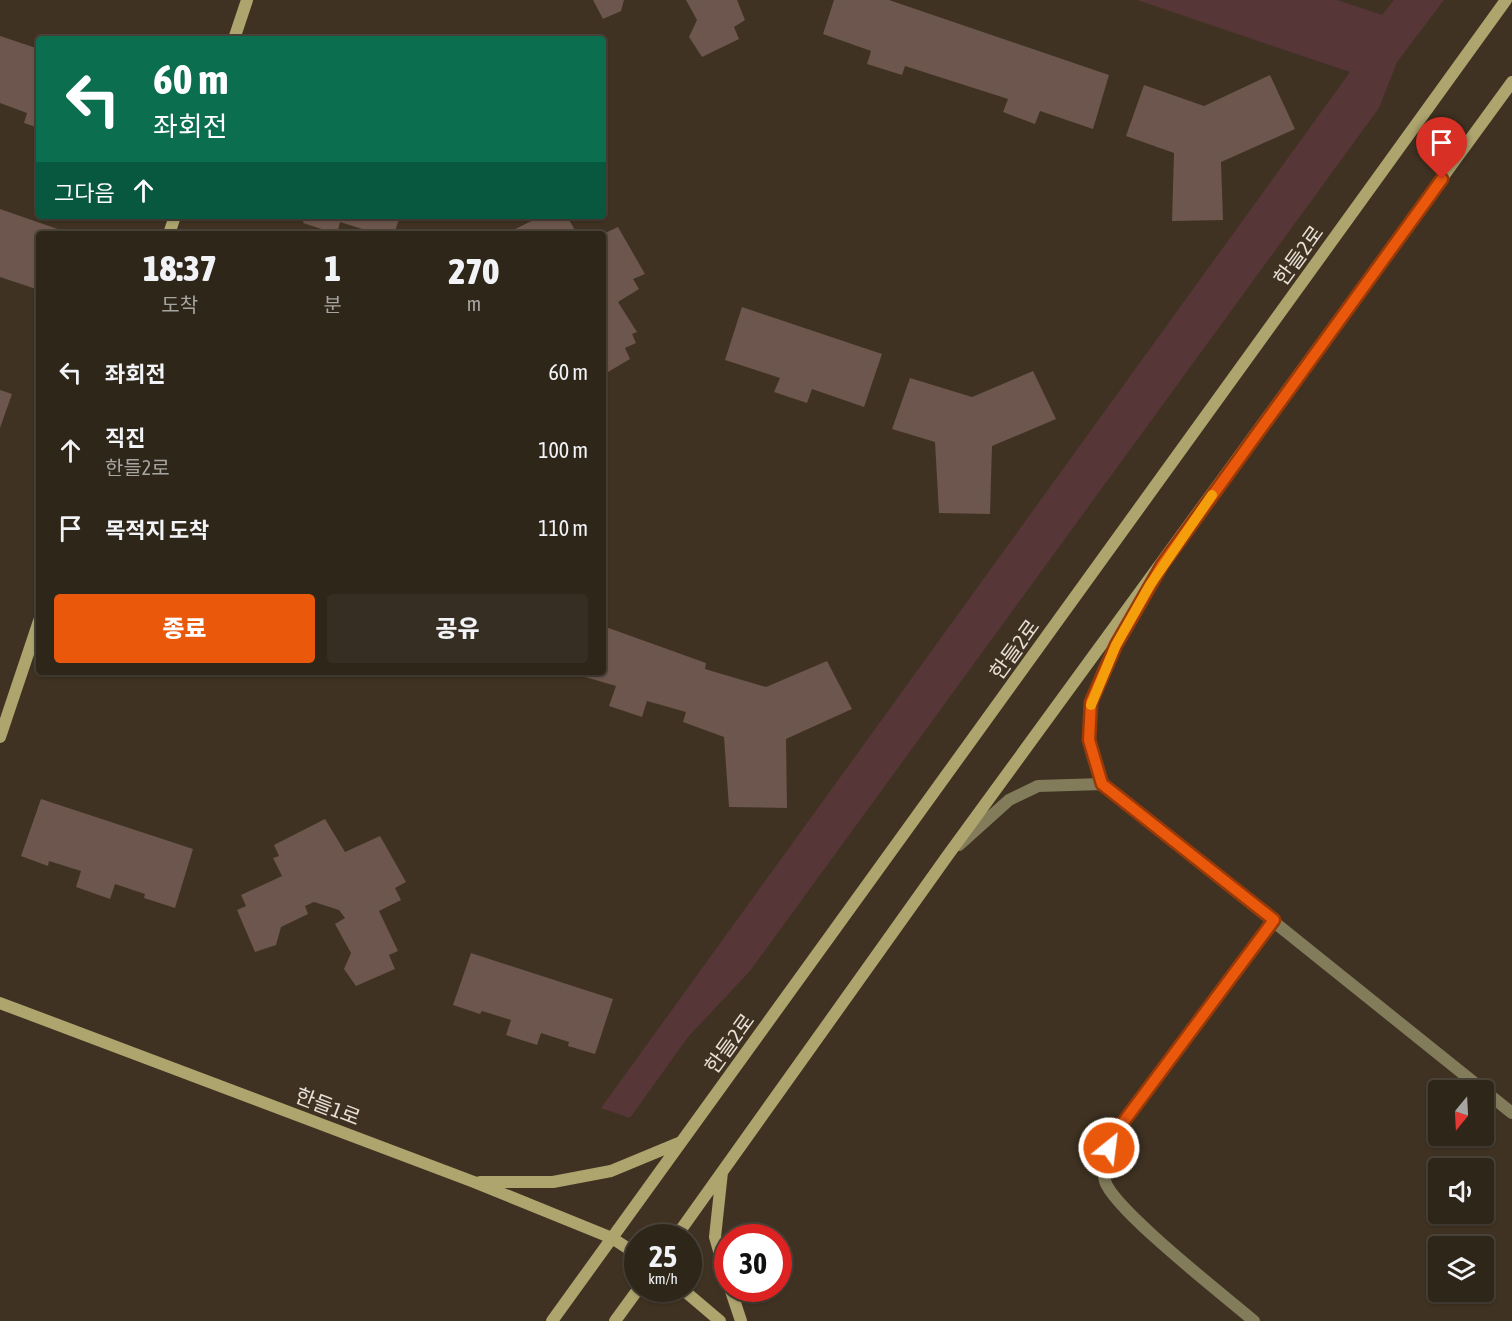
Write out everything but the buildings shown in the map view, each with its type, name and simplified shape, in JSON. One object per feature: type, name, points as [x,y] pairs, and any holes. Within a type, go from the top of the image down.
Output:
[{"type":"street","points":[[235,36],[247,0]]},
{"type":"street","name":"한들2로","points":[[552,1321],[1506,0]]},
{"type":"street","points":[[685,1224],[948,855],[1162,565],[1512,82]]},
{"type":"street","points":[[1162,565],[1116,645],[1091,702],[1089,740],[1102,784],[1512,1113]]},
{"type":"street","points":[[0,737],[36,630]]},
{"type":"street","points":[[948,855],[1009,800],[1038,786],[1102,784]]},
{"type":"street","points":[[1254,1321],[1122,1207],[1105,1181],[1105,1170],[1113,1136],[1274,920]]},
{"type":"street","name":"한들1로","points":[[0,1003],[474,1182],[612,1238],[624,1246]]},
{"type":"street","points":[[474,1182],[553,1182],[611,1171],[682,1141]]},
{"type":"street","points":[[716,1224],[722,1171]]},
{"type":"street","points":[[615,1321],[629,1302]]},
{"type":"street","points":[[698,1302],[720,1321]]},
{"type":"street","points":[[735,1302],[741,1321]]},
{"type":"shaded area","points":[[1137,0],[1337,0],[1382,15],[1394,0],[1444,0],[1397,62],[1379,108],[750,971],[688,1037],[630,1118],[601,1108],[1350,72]]},
{"type":"slow traffic","points":[[1091,705],[1116,645],[1150,585],[1212,495]]},
{"type":"route","points":[[1109,1148],[1113,1136],[1274,920],[1102,784],[1089,740],[1091,702],[1116,645],[1162,565],[1442,179]]}]
